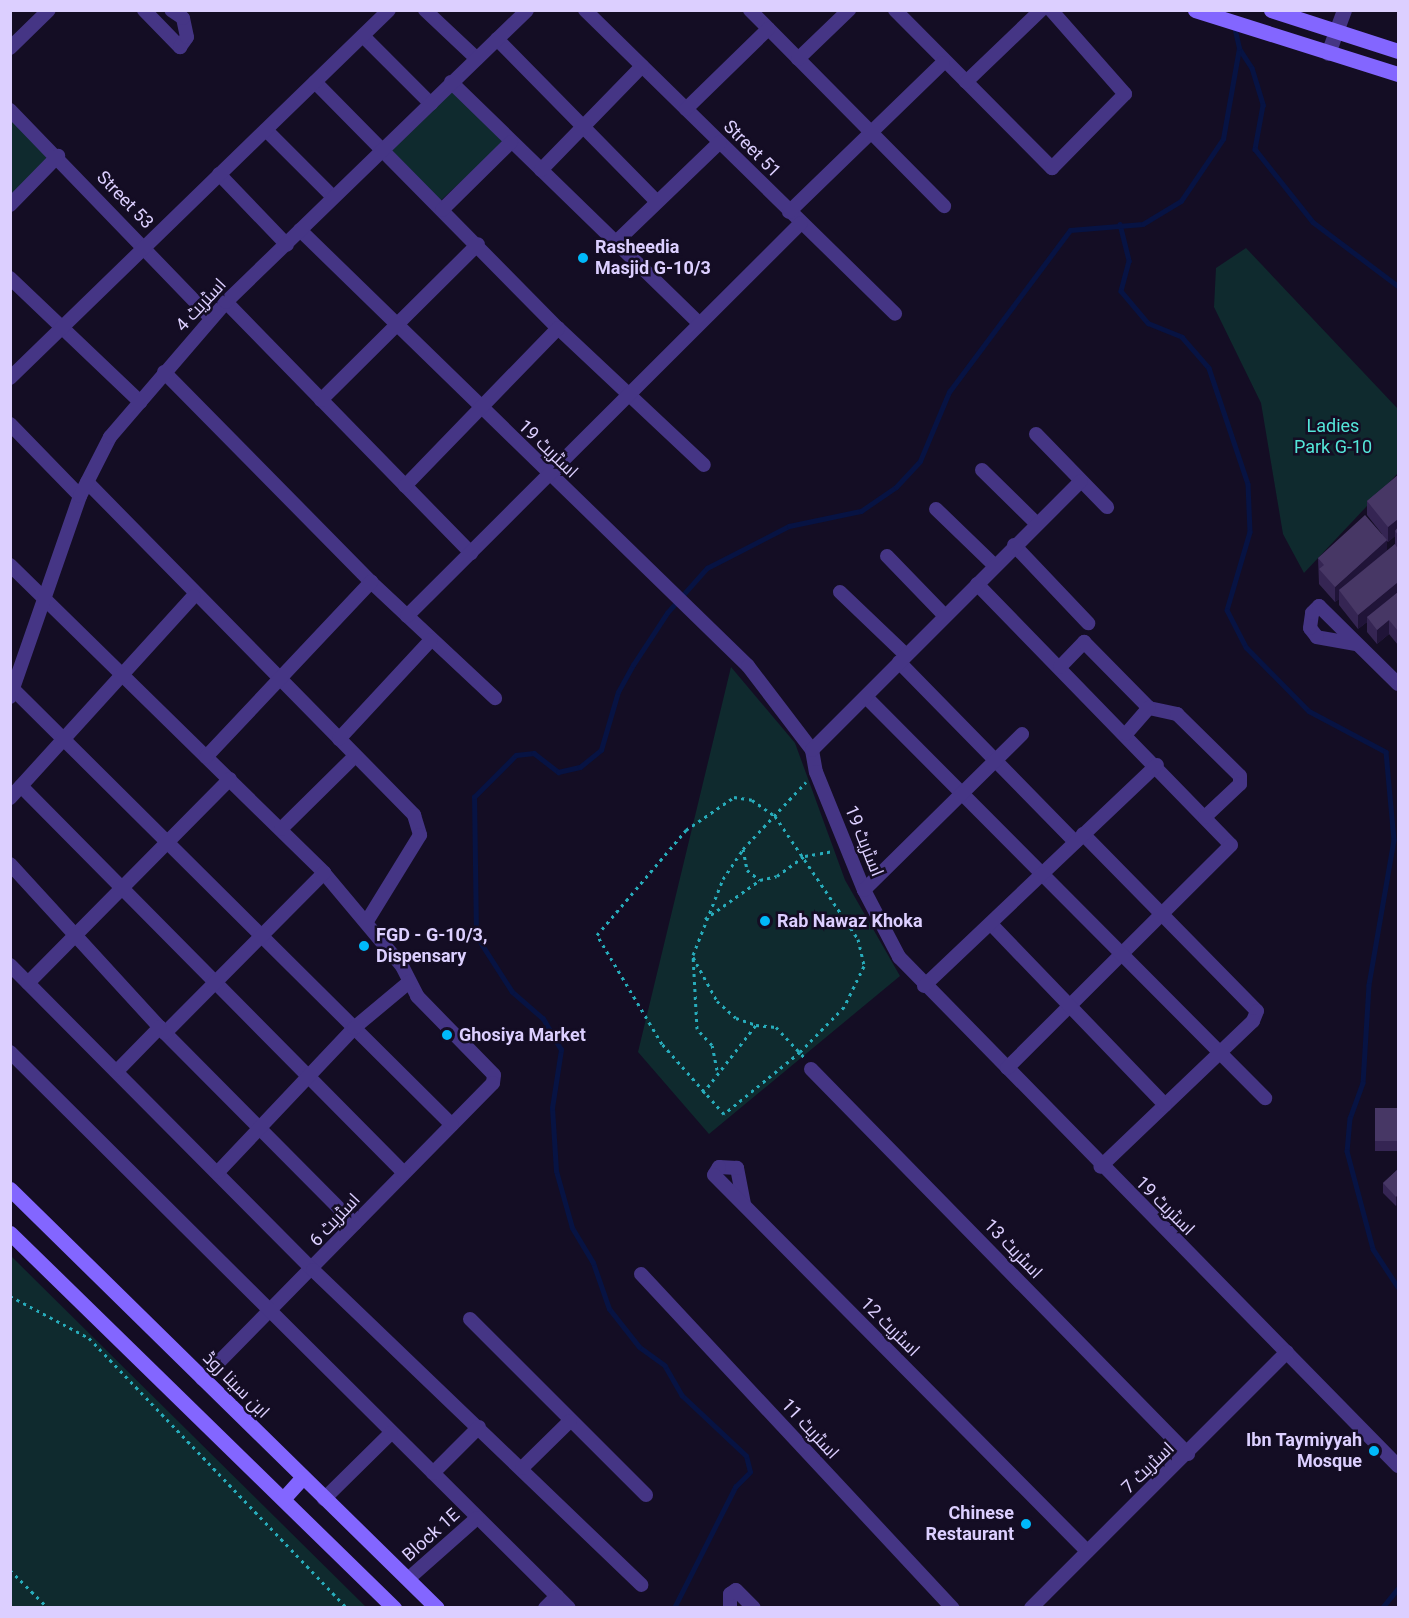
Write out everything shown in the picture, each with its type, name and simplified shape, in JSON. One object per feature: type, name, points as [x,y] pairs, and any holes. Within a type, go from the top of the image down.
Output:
[{"type":"main road","points":[[1195,10],[1398,74]]},
{"type":"main road","points":[[1271,10],[1398,51]]},
{"type":"main road","name":"ابن سینا روڈ","points":[[10,1189],[437,1608]]},
{"type":"main road","points":[[10,1233],[394,1608]]},
{"type":"main road","points":[[283,1499],[302,1478]]},
{"type":"street","points":[[10,48],[49,10]]},
{"type":"street","points":[[144,10],[180,47],[187,37],[183,18],[171,10]]},
{"type":"street","points":[[10,378],[59,325],[145,246],[389,10]]},
{"type":"street","points":[[425,10],[477,59]]},
{"type":"street","name":"Street 51","points":[[585,10],[895,314]]},
{"type":"street","points":[[750,10],[944,206]]},
{"type":"street","points":[[798,59],[849,10]]},
{"type":"street","points":[[895,10],[944,63],[966,82],[1047,166],[1057,166],[1125,94],[1051,10]]},
{"type":"street","points":[[966,82],[1041,10]]},
{"type":"street","points":[[1328,53],[1344,10]]},
{"type":"street","name":"اسٹریٹ 4","points":[[12,694],[80,496],[110,437],[226,302],[477,59],[522,12]]},
{"type":"street","points":[[686,109],[768,29]]},
{"type":"street","points":[[363,36],[431,104]]},
{"type":"street","points":[[496,39],[657,202]]},
{"type":"street","points":[[789,212],[944,63]]},
{"type":"street","points":[[541,170],[586,130],[642,66]]},
{"type":"street","points":[[315,82],[478,244],[558,328],[629,391],[704,465]]},
{"type":"street","points":[[451,82],[699,323]]},
{"type":"street","name":"Street 53","points":[[10,110],[145,246],[211,318]]},
{"type":"street","points":[[266,130],[333,196]]},
{"type":"street","points":[[442,210],[512,142]]},
{"type":"street","points":[[616,242],[720,142]]},
{"type":"street","points":[[10,205],[58,156]]},
{"type":"street","points":[[219,174],[287,245]]},
{"type":"street","points":[[407,616],[629,391],[801,223]]},
{"type":"street","name":"اسٹریٹ 19","points":[[300,230],[478,407],[748,666],[812,750],[816,772],[864,890],[899,957],[924,986],[1007,1068],[1100,1167],[1287,1352],[1398,1466]]},
{"type":"street","points":[[321,400],[478,244]]},
{"type":"street","points":[[10,278],[140,402]]},
{"type":"street","points":[[226,302],[471,553]]},
{"type":"street","points":[[405,486],[478,407],[558,328]]},
{"type":"street","points":[[164,372],[371,582],[430,640],[495,698]]},
{"type":"street","points":[[10,424],[80,496]]},
{"type":"street","points":[[1036,434],[1107,507]]},
{"type":"street","points":[[982,470],[1036,524]]},
{"type":"street","points":[[812,750],[1014,544],[1081,481]]},
{"type":"street","points":[[87,482],[194,596],[414,815],[420,835],[367,921]]},
{"type":"street","points":[[936,509],[994,565]]},
{"type":"street","points":[[1014,544],[1088,623]]},
{"type":"street","points":[[887,556],[945,616]]},
{"type":"street","points":[[10,565],[123,673],[324,873],[367,921],[409,982],[354,1028],[218,1172]]},
{"type":"street","points":[[206,757],[371,582]]},
{"type":"street","points":[[976,584],[1157,765],[1231,845],[1230,852],[1163,914],[1007,1068]]},
{"type":"street","points":[[840,592],[996,760],[1163,914],[1257,1011],[1219,1053],[1100,1167]]},
{"type":"street","points":[[10,798],[63,736],[194,596]]},
{"type":"street","points":[[1356,644],[1317,637],[1310,628],[1312,613],[1319,606],[1398,684]]},
{"type":"street","points":[[339,739],[430,640]]},
{"type":"street","points":[[1060,667],[1084,642],[1149,708],[1177,714],[1240,776],[1240,783],[1205,817]]},
{"type":"street","points":[[12,694],[63,736],[452,1125]]},
{"type":"street","points":[[866,697],[964,792],[1265,1098]]},
{"type":"street","points":[[1126,734],[1149,708]]},
{"type":"street","points":[[864,890],[1022,734]]},
{"type":"street","points":[[281,829],[355,756]]},
{"type":"street","points":[[924,986],[1157,765]]},
{"type":"street","points":[[28,983],[122,887],[170,843],[230,779]]},
{"type":"street","points":[[21,786],[122,887],[214,985],[404,1173]]},
{"type":"street","points":[[10,864],[163,1030],[356,1224]]},
{"type":"street","points":[[118,1070],[214,985],[324,873]]},
{"type":"street","points":[[991,924],[1165,1105]]},
{"type":"street","points":[[10,965],[118,1070],[313,1270],[522,1468],[642,1586]]},
{"type":"street","name":"اسٹریٹ 6","points":[[202,1379],[313,1270],[493,1083],[491,1067],[409,982]]},
{"type":"street","points":[[10,1052],[569,1608]]},
{"type":"street","name":"اسٹریٹ 13","points":[[811,1069],[1188,1454]]},
{"type":"street","name":"اسٹریٹ 12","points":[[744,1204],[737,1168],[719,1167],[714,1175],[1087,1551]]},
{"type":"street","name":"اسٹریٹ 11","points":[[641,1274],[953,1608]]},
{"type":"street","points":[[470,1319],[646,1495]]},
{"type":"street","name":"اسٹریٹ 7","points":[[1031,1608],[1188,1454],[1287,1352]]},
{"type":"street","points":[[522,1468],[570,1421]]},
{"type":"street","points":[[433,1473],[479,1427]]},
{"type":"street","points":[[324,1499],[392,1433]]},
{"type":"street","name":"Block 1E","points":[[408,1579],[477,1518]]},
{"type":"street","points":[[730,1608],[730,1594],[736,1590],[754,1608]]},
{"type":"street","points":[[545,1608],[557,1596]]},
{"type":"path","points":[[717,1070],[712,1045],[697,1029],[693,955],[704,920],[743,849],[816,772]]},
{"type":"path","points":[[734,797],[752,800],[775,816],[805,856],[858,939],[864,966],[844,1007],[800,1052],[728,1114],[703,1093],[662,1044],[597,935],[686,830],[719,805],[734,797]]},
{"type":"path","points":[[743,849],[747,870],[760,880]]},
{"type":"path","points":[[704,920],[760,880],[777,876],[805,856],[848,851]]},
{"type":"path","points":[[693,955],[717,1001],[736,1018],[756,1025],[776,1027],[800,1052],[811,1069]]},
{"type":"path","points":[[703,1093],[717,1070],[756,1025]]},
{"type":"path","points":[[10,1296],[89,1338],[346,1608]]},
{"type":"path","points":[[10,1570],[48,1608]]},
{"type":"green space","points":[[452,86],[504,142],[437,204],[385,148]]},
{"type":"green space","points":[[10,115],[52,156],[10,198]]},
{"type":"green space","name":"Ladies Park G-10","points":[[1246,248],[1398,409],[1398,473],[1304,573],[1283,534],[1261,403],[1214,307],[1216,268]]},
{"type":"green space","points":[[731,667],[795,743],[845,880],[900,976],[709,1134],[638,1052]]},
{"type":"green space","points":[[11,1256],[366,1607],[11,1607]]},
{"type":"building","points":[[1398,475],[1398,519],[1388,527],[1367,501]]},
{"type":"building","points":[[1365,515],[1387,540],[1335,587],[1319,569],[1324,565],[1318,558]]},
{"type":"building","points":[[1395,544],[1398,549],[1398,582],[1358,615],[1339,590]]},
{"type":"building","points":[[1398,592],[1398,631],[1389,620],[1377,630],[1367,617]]},
{"type":"building","points":[[1375,1108],[1398,1108],[1398,1141],[1375,1141]]},
{"type":"building","points":[[1397,1170],[1398,1195],[1396,1197],[1383,1183]]},
{"type":"waterway","points":[[674,1608],[735,1487],[750,1472],[746,1456],[682,1396],[665,1366],[639,1347],[609,1309],[593,1263],[572,1228],[556,1171],[552,1108],[561,1050],[543,1019],[512,992],[476,936],[474,797],[516,755],[534,753],[558,772],[580,767],[601,750],[618,692],[633,665],[667,613],[707,568],[789,526],[861,511],[896,487],[920,461],[949,392],[1070,230],[1143,224],[1181,201],[1223,139],[1239,48],[1234,27]]},
{"type":"waterway","points":[[1239,48],[1252,68],[1263,105],[1255,149],[1313,222],[1398,286]]},
{"type":"waterway","points":[[1120,224],[1129,261],[1121,291],[1148,323],[1182,337],[1209,368],[1248,484],[1250,532],[1227,610],[1246,647],[1309,711],[1386,752],[1394,840],[1369,985],[1363,1083],[1350,1118],[1347,1151],[1373,1249],[1398,1287]]},
{"type":"waterway","points":[[1382,1608],[1398,1588]]},
{"type":"place","name":"Rasheedia Masjid G-10/3","points":[[583,258]]},
{"type":"place","name":"Rab Nawaz Khoka","points":[[765,921]]},
{"type":"place","name":"FGD - G-10/3, Dispensary","points":[[364,946]]},
{"type":"place","name":"Ghosiya Market","points":[[447,1035]]},
{"type":"place","name":"Ibn Taymiyyah Mosque","points":[[1374,1451]]},
{"type":"place","name":"Chinese Restaurant","points":[[1026,1524]]}]
